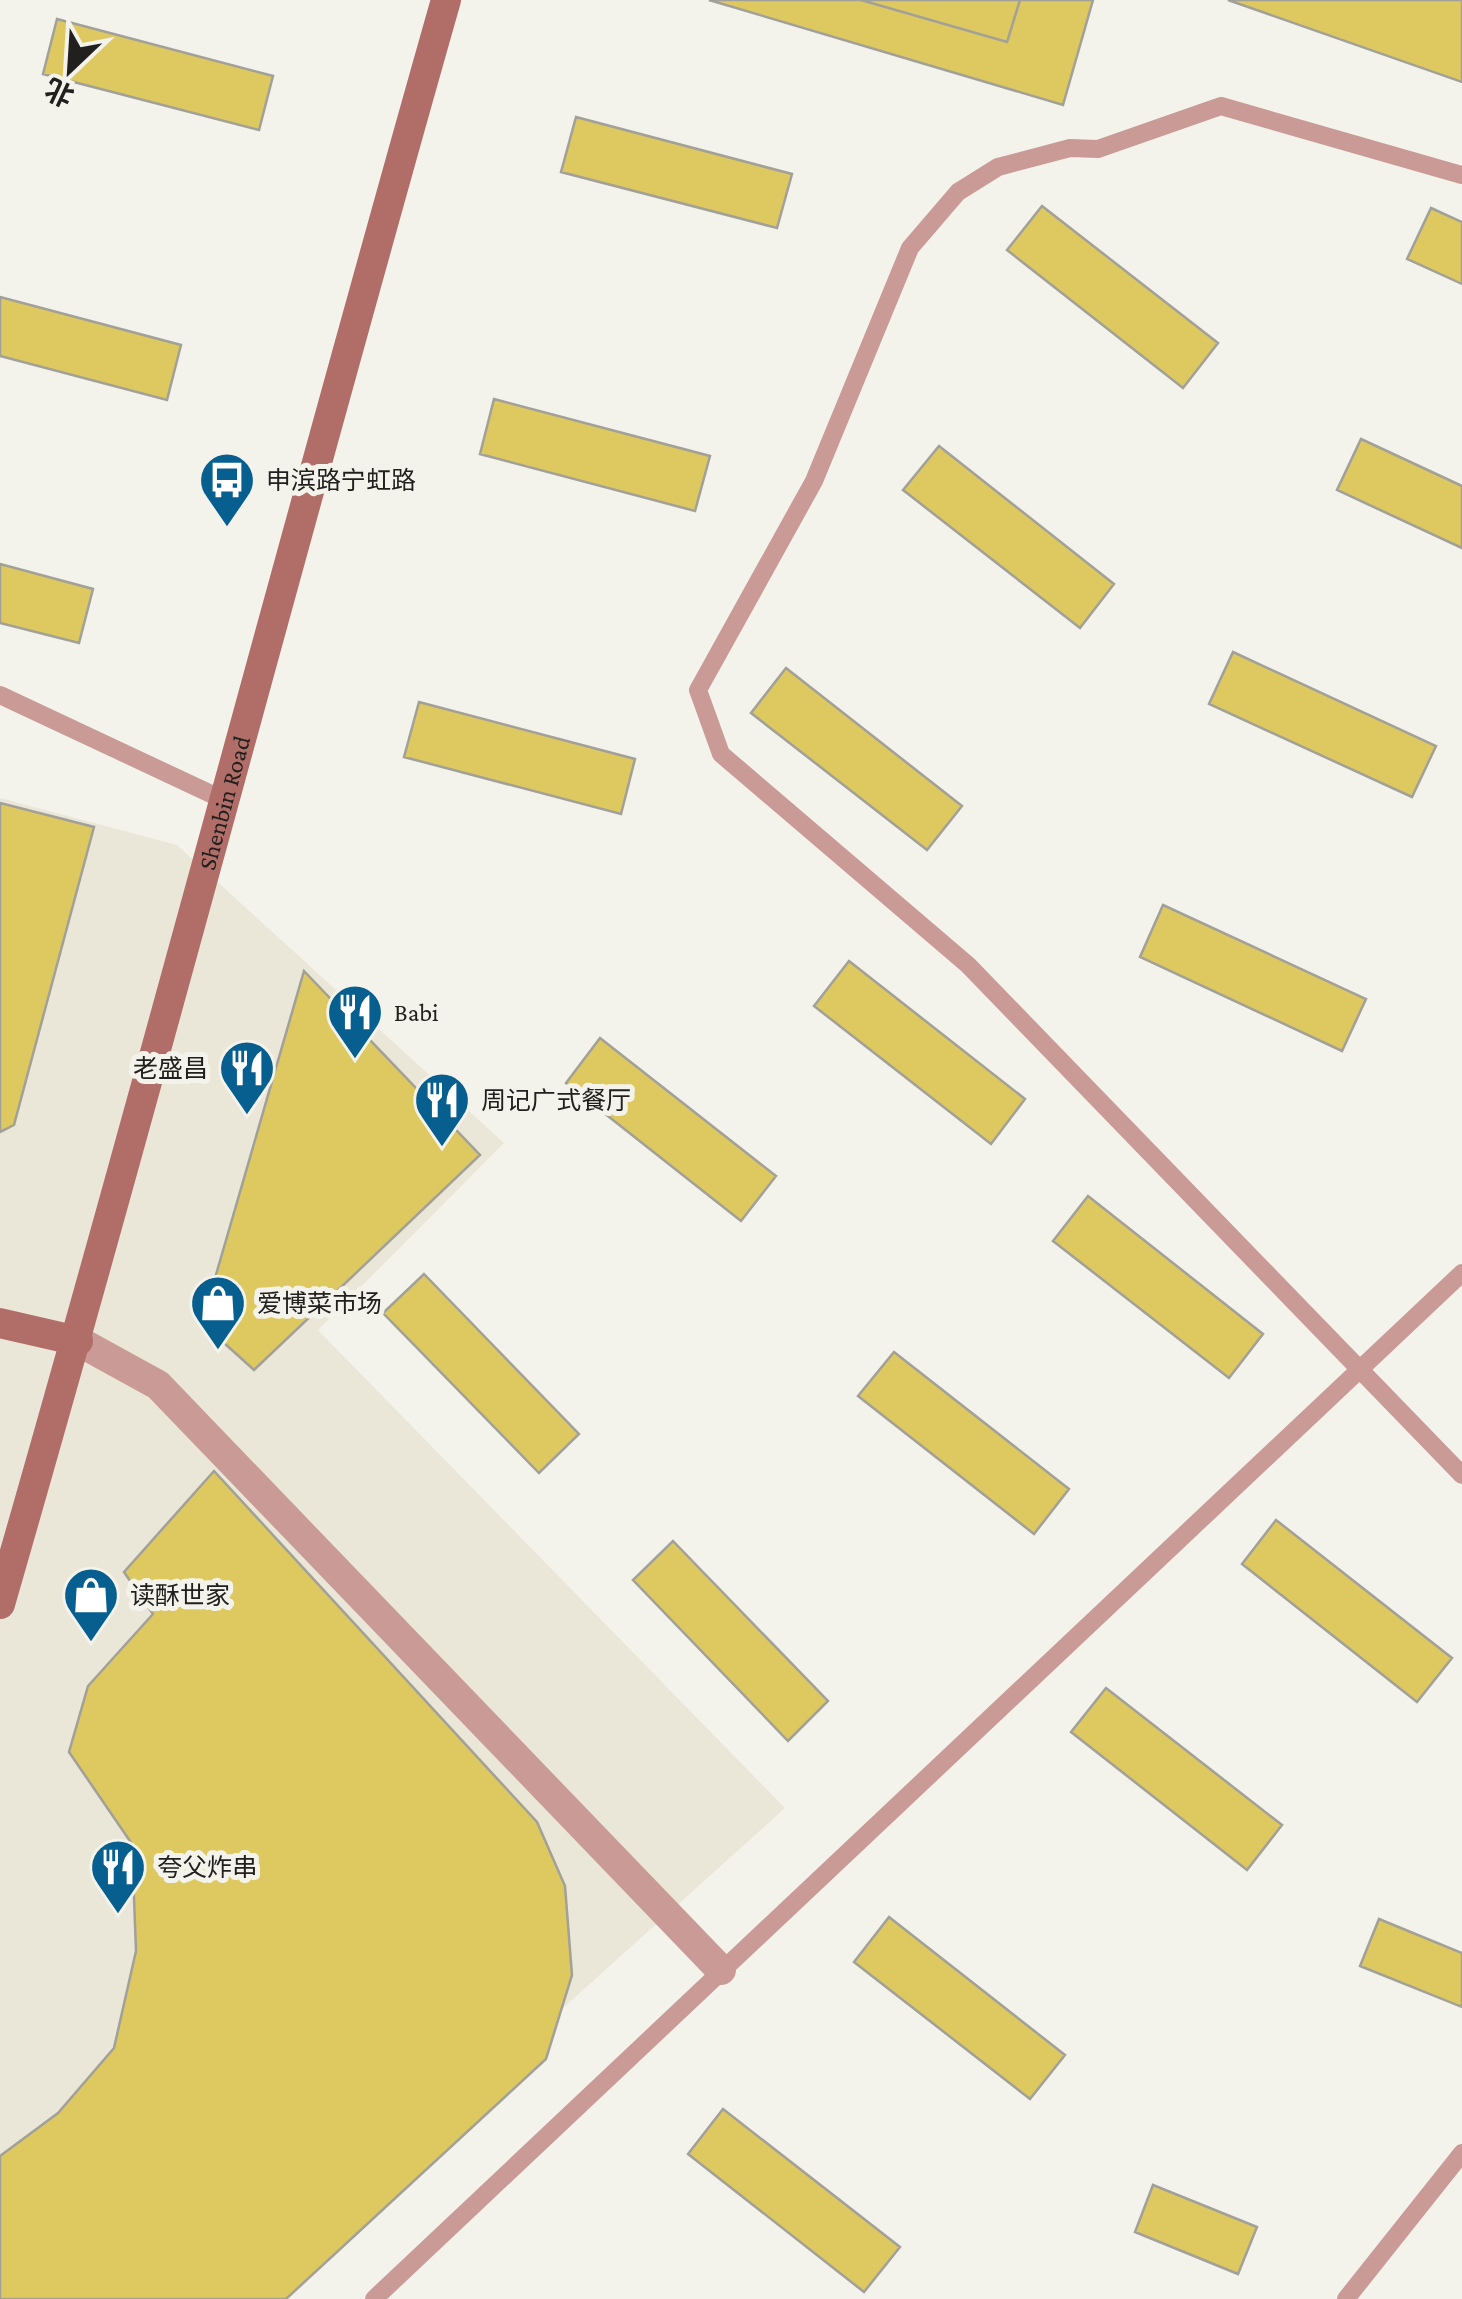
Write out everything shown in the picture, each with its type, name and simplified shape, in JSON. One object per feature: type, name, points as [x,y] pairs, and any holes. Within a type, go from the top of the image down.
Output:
[{"type":"main road","name":"Shenbin Road","points":[[0,1604],[78,1341],[226,801],[288,553],[446,0]]},
{"type":"main road","points":[[0,1322],[78,1341]]},
{"type":"street","points":[[78,1341],[158,1385],[721,1970]]},
{"type":"lane","points":[[1462,176],[1221,106],[1098,148],[1070,148],[998,168],[958,192],[910,248],[814,481],[698,690],[721,754],[968,966],[1462,1475]]},
{"type":"lane","points":[[0,695],[226,801]]},
{"type":"lane","points":[[374,2299],[1462,1272]]},
{"type":"lane","points":[[1346,2299],[1462,2153]]},
{"type":"shaded area","points":[[0,798],[177,845],[504,1143],[318,1330],[785,1808],[240,2299],[0,2299]]},
{"type":"building","points":[[709,0],[1093,0],[1063,105]]},
{"type":"building","points":[[861,0],[1020,0],[1007,42]]},
{"type":"building","points":[[1228,0],[1462,0],[1462,82]]},
{"type":"building","points":[[57,19],[273,76],[259,130],[43,74]]},
{"type":"building","points":[[576,117],[792,174],[777,228],[561,172]]},
{"type":"building","points":[[1042,206],[1218,343],[1183,388],[1007,250]]},
{"type":"building","points":[[1431,208],[1462,222],[1462,284],[1407,259]]},
{"type":"building","points":[[0,297],[181,345],[167,400],[0,356]]},
{"type":"building","points":[[494,399],[710,456],[695,511],[480,454]]},
{"type":"building","points":[[1361,439],[1462,486],[1462,548],[1337,490]]},
{"type":"building","points":[[939,446],[1114,584],[1080,628],[903,490]]},
{"type":"building","points":[[0,564],[93,589],[79,643],[0,623]]},
{"type":"building","points":[[1233,652],[1436,746],[1412,797],[1209,704]]},
{"type":"building","points":[[786,668],[962,806],[927,850],[751,713]]},
{"type":"building","points":[[419,702],[635,759],[621,814],[404,757]]},
{"type":"building","points":[[0,803],[94,827],[14,1125],[0,1132]]},
{"type":"building","points":[[1163,905],[1366,999],[1342,1051],[1140,957]]},
{"type":"building","points":[[849,961],[1025,1099],[991,1144],[814,1006]]},
{"type":"building","points":[[304,971],[480,1155],[254,1370],[202,1323]]},
{"type":"building","points":[[600,1038],[776,1176],[741,1221],[566,1083]]},
{"type":"building","points":[[1088,1196],[1263,1334],[1229,1378],[1053,1241]]},
{"type":"building","points":[[424,1274],[579,1434],[539,1473],[383,1313]]},
{"type":"building","points":[[894,1352],[1069,1489],[1034,1534],[858,1396]]},
{"type":"building","points":[[214,1471],[537,1822],[565,1886],[572,1975],[546,2059],[286,2299],[0,2299],[0,2156],[58,2113],[114,2048],[136,1951],[132,1844],[69,1752],[88,1686],[153,1614],[124,1572]]},
{"type":"building","points":[[1276,1520],[1452,1658],[1417,1702],[1242,1564]]},
{"type":"building","points":[[673,1541],[828,1701],[788,1741],[633,1580]]},
{"type":"building","points":[[1106,1688],[1282,1825],[1247,1870],[1071,1732]]},
{"type":"building","points":[[889,1917],[1065,2055],[1030,2099],[854,1962]]},
{"type":"building","points":[[1379,1919],[1462,1953],[1462,2007],[1360,1966]]},
{"type":"building","points":[[723,2109],[900,2247],[864,2292],[688,2154]]},
{"type":"building","points":[[1153,2185],[1257,2227],[1238,2274],[1135,2232]]},
{"type":"place","name":"申滨路宁虹路","points":[[227,529]]},
{"type":"place","name":"Babi","points":[[355,1061]]},
{"type":"place","name":"老盛昌","points":[[247,1117]]},
{"type":"place","name":"周记广式餐厅","points":[[442,1149]]},
{"type":"place","name":"爱博菜市场","points":[[218,1352]]},
{"type":"place","name":"读酥世家","points":[[91,1644]]},
{"type":"place","name":"夸父炸串","points":[[118,1916]]}]
